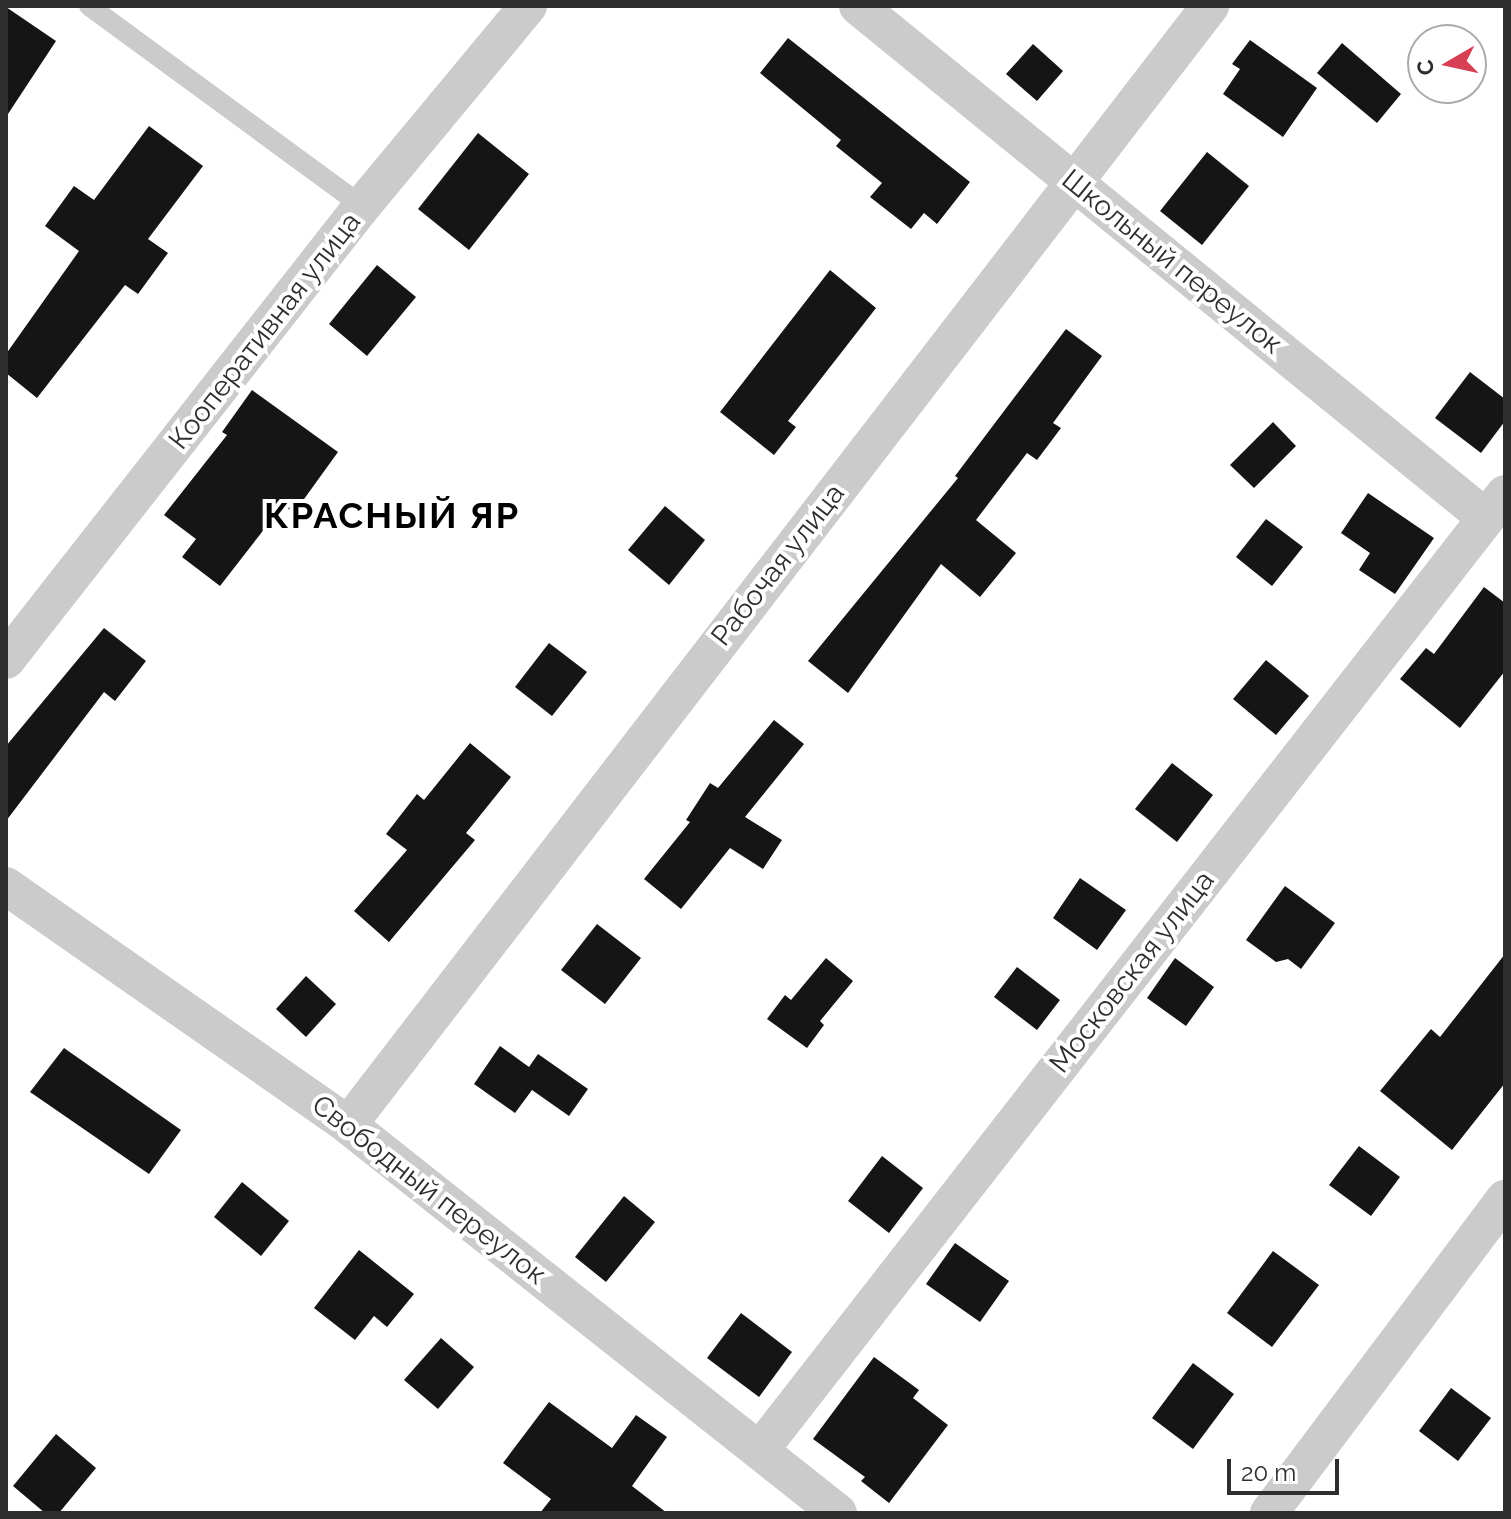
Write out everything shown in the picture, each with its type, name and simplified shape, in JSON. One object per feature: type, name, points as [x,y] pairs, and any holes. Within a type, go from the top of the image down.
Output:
[{"type":"street","name":"Кооперативная улица","points":[[6,660],[362,206],[528,6]]},
{"type":"street","name":"Школьный переулок","points":[[858,6],[1073,182],[1495,506]]},
{"type":"street","name":"Рабочая улица","points":[[348,1125],[1210,6]]},
{"type":"street","name":"Московская улица","points":[[760,1450],[1495,506]]},
{"type":"street","name":"Свободный переулок","points":[[6,886],[348,1125],[838,1513]]},
{"type":"street","points":[[1269,1513],[1505,1199]]},
{"type":"lane","points":[[89,6],[362,206]]},
{"type":"building","points":[[6,7],[56,41],[6,117]]},
{"type":"building","points":[[788,38],[970,182],[937,224],[924,213],[911,229],[870,197],[882,183],[836,146],[841,140],[760,73]]},
{"type":"building","points":[[1250,40],[1317,88],[1283,137],[1223,94],[1240,69],[1232,64]]},
{"type":"building","points":[[1342,43],[1401,94],[1377,123],[1317,73]]},
{"type":"building","points":[[1033,44],[1063,71],[1037,101],[1006,74]]},
{"type":"building","points":[[149,126],[203,166],[148,239],[168,253],[138,294],[125,285],[37,398],[6,373],[6,354],[79,251],[45,226],[74,186],[94,200]]},
{"type":"building","points":[[478,133],[529,174],[469,250],[418,209]]},
{"type":"building","points":[[1207,152],[1249,186],[1202,245],[1160,211]]},
{"type":"building","points":[[377,265],[416,297],[367,356],[329,324]]},
{"type":"building","points":[[830,270],[876,308],[788,421],[796,427],[774,455],[720,412]]},
{"type":"building","points":[[1066,329],[1102,356],[1053,423],[1061,428],[1037,460],[1027,453],[976,520],[1016,553],[980,597],[941,564],[848,693],[808,661],[958,478],[955,476]]},
{"type":"building","points":[[1470,372],[1505,399],[1505,421],[1481,453],[1435,418]]},
{"type":"building","points":[[252,390],[338,452],[294,513],[283,505],[220,586],[182,557],[196,539],[164,515],[227,435],[222,432]]},
{"type":"building","points":[[1273,422],[1296,446],[1254,488],[1230,465]]},
{"type":"building","points":[[1368,493],[1434,538],[1395,594],[1359,570],[1370,553],[1341,533]]},
{"type":"building","points":[[665,506],[705,540],[669,585],[628,550]]},
{"type":"building","points":[[1266,519],[1303,547],[1272,586],[1236,557]]},
{"type":"building","points":[[1484,587],[1505,603],[1505,671],[1460,728],[1400,679],[1426,648],[1434,654]]},
{"type":"building","points":[[104,628],[146,661],[115,701],[104,692],[6,821],[6,746]]},
{"type":"building","points":[[549,643],[587,672],[552,716],[515,687]]},
{"type":"building","points":[[1266,660],[1309,696],[1276,735],[1233,699]]},
{"type":"building","points":[[774,720],[804,744],[745,817],[782,840],[763,869],[730,848],[681,909],[644,879],[690,822],[686,820],[710,783],[718,788]]},
{"type":"building","points":[[470,743],[511,777],[466,833],[475,840],[389,942],[354,911],[407,850],[386,834],[417,794],[424,800]]},
{"type":"building","points":[[1172,763],[1213,795],[1177,842],[1135,809]]},
{"type":"building","points":[[1080,878],[1126,910],[1097,950],[1053,918]]},
{"type":"building","points":[[1285,886],[1335,923],[1301,969],[1288,959],[1276,962],[1246,940]]},
{"type":"building","points":[[597,924],[641,958],[605,1004],[561,970]]},
{"type":"building","points":[[1505,954],[1505,1083],[1452,1150],[1380,1091],[1431,1029],[1440,1037]]},
{"type":"building","points":[[826,958],[853,981],[820,1021],[824,1025],[807,1048],[767,1019],[785,995],[791,1000]]},
{"type":"building","points":[[1175,958],[1214,987],[1186,1026],[1147,998]]},
{"type":"building","points":[[1017,967],[1060,1000],[1037,1030],[994,997]]},
{"type":"building","points":[[306,976],[336,1004],[306,1037],[276,1009]]},
{"type":"building","points":[[500,1046],[529,1067],[538,1054],[588,1089],[569,1116],[532,1090],[515,1113],[474,1084]]},
{"type":"building","points":[[64,1048],[181,1130],[149,1174],[30,1092]]},
{"type":"building","points":[[1359,1146],[1400,1177],[1371,1216],[1329,1185]]},
{"type":"building","points":[[882,1156],[923,1188],[889,1233],[848,1201]]},
{"type":"building","points":[[242,1182],[289,1221],[261,1256],[214,1217]]},
{"type":"building","points":[[624,1196],[655,1222],[606,1282],[575,1257]]},
{"type":"building","points":[[955,1243],[1009,1281],[980,1322],[926,1284]]},
{"type":"building","points":[[359,1250],[414,1294],[387,1327],[374,1316],[355,1340],[314,1308]]},
{"type":"building","points":[[1273,1251],[1319,1285],[1272,1347],[1227,1313]]},
{"type":"building","points":[[741,1313],[792,1352],[759,1397],[707,1358]]},
{"type":"building","points":[[441,1338],[474,1367],[438,1409],[404,1380]]},
{"type":"building","points":[[874,1357],[919,1390],[913,1398],[948,1425],[889,1503],[861,1481],[865,1477],[813,1439]]},
{"type":"building","points":[[1193,1363],[1234,1394],[1193,1449],[1152,1418]]},
{"type":"building","points":[[1451,1388],[1491,1418],[1458,1461],[1419,1431]]},
{"type":"building","points":[[549,1402],[612,1448],[636,1415],[667,1437],[632,1486],[667,1513],[540,1513],[551,1499],[503,1463]]},
{"type":"building","points":[[56,1434],[96,1468],[59,1513],[45,1513],[13,1486]]},
{"type":"district","name":"КРАСНЫЙ ЯР","points":[[392,516]]}]
